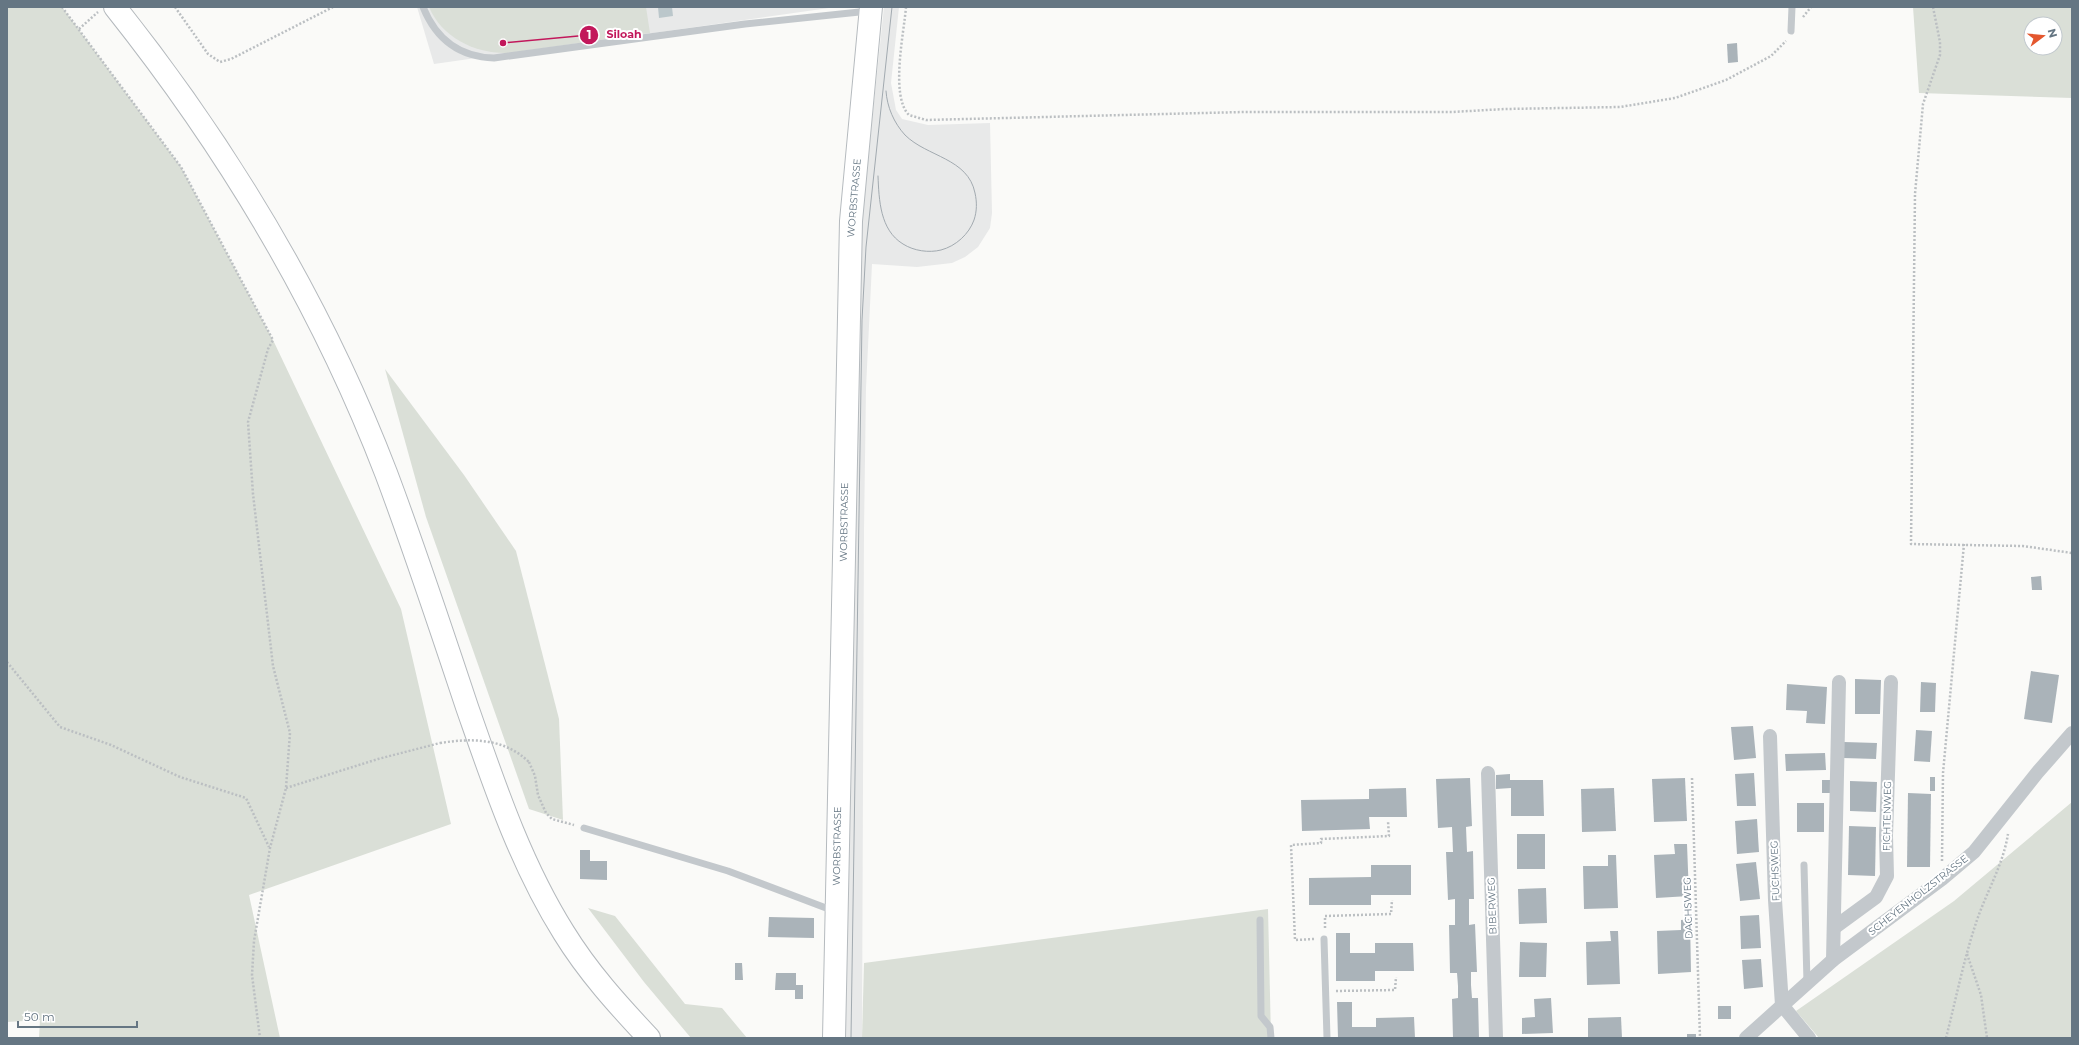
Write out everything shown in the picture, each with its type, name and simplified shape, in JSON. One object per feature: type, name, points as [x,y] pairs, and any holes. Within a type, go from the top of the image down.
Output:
[{"type":"main road","points":[[116,7],[166,72],[218,147],[266,224],[305,294],[347,382],[385,473],[494,783],[528,867],[550,910],[576,952],[607,992],[649,1038]]},
{"type":"main road","points":[[131,7],[176,66],[229,140],[280,225],[332,320],[377,418],[396,468],[505,780],[538,862],[560,905],[586,946],[631,1003],[664,1038]]},
{"type":"main road","name":"WORBSTRASSE","points":[[834,1038],[851,221],[871,9]]},
{"type":"street","points":[[1833,960],[1835,927],[1839,682]]},
{"type":"street","name":"FICHTENWEG","points":[[1835,927],[1876,897],[1887,876],[1886,836],[1891,682]]},
{"type":"street","name":"SCHEYENHOLZSTRASSE","points":[[1754,1035],[1782,1005],[1833,960],[1974,852],[2037,773],[2072,733]]},
{"type":"street","name":"FUCHSWEG","points":[[1770,736],[1775,900],[1782,1005]]},
{"type":"street","name":"BIBERWEG","points":[[1488,773],[1496,1038]]},
{"type":"street","points":[[1782,1005],[1809,1038]]},
{"type":"lane","points":[[424,7],[432,26],[444,40],[460,50],[488,58],[871,9]]},
{"type":"lane","points":[[1791,31],[1792,7]]},
{"type":"lane","points":[[584,828],[728,871],[836,912]]},
{"type":"lane","points":[[1804,865],[1807,983]]},
{"type":"lane","points":[[1260,920],[1261,1016],[1270,1027],[1271,1038]]},
{"type":"lane","points":[[1324,939],[1327,1038]]},
{"type":"path","points":[[62,7],[181,167],[273,340],[268,349],[248,422],[252,494],[273,666],[290,733],[286,788],[270,848],[254,941],[252,975],[260,1038]]},
{"type":"path","points":[[175,7],[208,54],[220,62],[231,59],[333,7]]},
{"type":"path","points":[[906,7],[899,77],[900,96],[904,109],[909,115],[926,120],[1243,112],[1452,112],[1506,109],[1594,108],[1640,105],[1700,90],[1741,74],[1771,56],[1784,43],[1791,31]]},
{"type":"path","points":[[1933,7],[1940,42],[1940,55],[1923,104],[1915,194],[1911,544],[2023,546],[2072,552]]},
{"type":"path","points":[[78,29],[94,15]]},
{"type":"path","points":[[1942,878],[1943,773],[1964,544]]},
{"type":"path","points":[[7,662],[60,727],[112,745],[180,777],[246,798],[270,848]]},
{"type":"path","points":[[286,788],[378,759],[440,743],[476,739],[490,741],[512,749],[529,762],[535,776],[540,800],[546,813],[559,821],[584,828]]},
{"type":"path","name":"DACHSWEG","points":[[1692,778],[1700,1038]]},
{"type":"path","points":[[1388,821],[1389,836],[1321,838],[1320,843],[1291,845],[1295,940],[1324,939],[1325,916],[1391,914],[1392,900]]},
{"type":"path","points":[[1946,1038],[1967,954],[1978,918],[2005,852],[2009,832]]},
{"type":"path","points":[[1967,954],[1981,995],[1987,1038]]},
{"type":"path","points":[[1326,991],[1395,990],[1396,977]]},
{"type":"shaded area","points":[[7,7],[62,7],[181,167],[273,340],[401,609],[451,824],[249,895],[280,1038],[39,1038],[40,1020],[7,1022]]},
{"type":"shaded area","points":[[417,7],[836,7],[434,64]]},
{"type":"shaded area","points":[[429,7],[646,7],[650,33],[508,53],[496,53],[484,51],[461,42],[442,27]]},
{"type":"shaded area","points":[[658,7],[672,7],[673,16],[659,18]]},
{"type":"shaded area","points":[[884,7],[899,7],[891,83],[896,110],[902,119],[928,125],[990,123],[992,213],[990,228],[978,247],[965,257],[952,263],[917,267],[872,264],[866,388],[864,530],[862,1038],[844,1038],[857,263]]},
{"type":"shaded area","points":[[1913,7],[2072,7],[2072,98],[1919,93]]},
{"type":"shaded area","points":[[385,369],[464,475],[516,551],[559,719],[563,820],[529,809],[426,517]]},
{"type":"shaded area","points":[[2072,802],[2072,1038],[1819,1038],[1796,1011],[1954,901]]},
{"type":"shaded area","points":[[588,908],[615,916],[685,1004],[722,1008],[747,1038],[691,1038],[644,982]]},
{"type":"shaded area","points":[[1268,909],[1271,1038],[862,1038],[864,963]]},
{"type":"building","points":[[1737,43],[1738,62],[1728,63],[1727,44]]},
{"type":"building","points":[[2041,576],[2042,590],[2032,590],[2031,577]]},
{"type":"building","points":[[2031,671],[2059,675],[2052,723],[2024,719]]},
{"type":"building","points":[[1855,679],[1881,680],[1880,714],[1855,714]]},
{"type":"building","points":[[1921,682],[1936,683],[1935,712],[1920,712]]},
{"type":"building","points":[[1787,684],[1827,687],[1825,724],[1806,723],[1807,711],[1786,710]]},
{"type":"building","points":[[1753,726],[1756,758],[1734,760],[1731,727]]},
{"type":"building","points":[[1916,730],[1932,731],[1930,762],[1914,761]]},
{"type":"building","points":[[1844,742],[1877,743],[1876,759],[1843,758]]},
{"type":"building","points":[[1825,753],[1826,770],[1786,771],[1785,754]]},
{"type":"building","points":[[1754,773],[1756,806],[1737,806],[1735,774]]},
{"type":"building","points":[[1510,774],[1510,780],[1543,780],[1544,816],[1511,816],[1511,788],[1496,789],[1496,775]]},
{"type":"building","points":[[1930,777],[1935,777],[1935,791],[1930,791]]},
{"type":"building","points":[[1470,778],[1472,826],[1466,827],[1467,852],[1473,851],[1474,899],[1469,899],[1469,925],[1475,924],[1477,972],[1471,972],[1471,985],[1472,998],[1478,998],[1479,1038],[1453,1038],[1452,999],[1458,998],[1458,986],[1457,973],[1450,973],[1449,925],[1455,925],[1455,899],[1448,900],[1446,852],[1453,852],[1452,827],[1438,828],[1436,779]]},
{"type":"building","points":[[1685,778],[1687,821],[1654,822],[1652,779]]},
{"type":"building","points":[[1822,780],[1830,780],[1830,793],[1822,793]]},
{"type":"building","points":[[1850,781],[1877,782],[1876,812],[1850,811]]},
{"type":"building","points":[[1406,788],[1407,817],[1369,817],[1370,829],[1302,831],[1301,800],[1369,799],[1369,789]]},
{"type":"building","points":[[1614,788],[1616,831],[1582,832],[1581,789]]},
{"type":"building","points":[[1908,793],[1931,794],[1930,867],[1907,867]]},
{"type":"building","points":[[1797,803],[1824,803],[1824,832],[1797,832]]},
{"type":"building","points":[[1757,819],[1759,852],[1737,854],[1735,821]]},
{"type":"building","points":[[1849,826],[1876,827],[1875,876],[1848,875]]},
{"type":"building","points":[[1517,834],[1545,834],[1545,869],[1517,869]]},
{"type":"building","points":[[1674,844],[1687,844],[1689,896],[1656,898],[1654,855],[1675,854]]},
{"type":"building","points":[[580,850],[590,850],[590,861],[607,861],[607,880],[580,879]]},
{"type":"building","points":[[1608,855],[1616,855],[1618,908],[1584,909],[1583,866],[1608,866]]},
{"type":"building","points":[[1756,862],[1760,899],[1740,901],[1736,864]]},
{"type":"building","points":[[1371,865],[1411,865],[1411,895],[1371,895],[1371,905],[1309,905],[1309,878],[1371,877]]},
{"type":"building","points":[[1546,888],[1547,923],[1519,924],[1518,889]]},
{"type":"building","points":[[1759,915],[1761,948],[1741,949],[1740,916]]},
{"type":"building","points":[[769,917],[814,918],[814,938],[768,937]]},
{"type":"building","points":[[1690,919],[1691,972],[1658,974],[1657,931],[1681,930],[1681,920]]},
{"type":"building","points":[[1610,931],[1618,931],[1620,984],[1587,985],[1586,942],[1611,941]]},
{"type":"building","points":[[1336,933],[1350,933],[1350,953],[1375,953],[1375,943],[1413,943],[1414,971],[1375,971],[1375,981],[1336,981]]},
{"type":"building","points":[[1520,942],[1547,943],[1546,977],[1519,977]]},
{"type":"building","points":[[1761,959],[1763,987],[1744,989],[1742,960]]},
{"type":"building","points":[[735,963],[742,963],[743,980],[735,980]]},
{"type":"building","points":[[776,973],[796,973],[796,985],[803,985],[803,999],[795,999],[795,990],[775,990]]},
{"type":"building","points":[[1551,998],[1553,1033],[1522,1034],[1522,1018],[1535,1017],[1534,999]]},
{"type":"building","points":[[1337,1002],[1352,1002],[1352,1027],[1376,1027],[1376,1018],[1414,1017],[1415,1038],[1338,1038]]},
{"type":"building","points":[[1718,1006],[1731,1006],[1731,1019],[1718,1019]]},
{"type":"building","points":[[1621,1017],[1622,1038],[1588,1038],[1588,1018]]},
{"type":"building","points":[[1687,1034],[1696,1034],[1696,1038],[1687,1038]]},
{"type":"tram line","points":[[851,1038],[862,320],[866,247],[892,7]]},
{"type":"tram line","points":[[878,176],[880,204],[885,223],[895,238],[903,244],[922,251],[941,250],[952,246],[961,239],[972,225],[976,213],[976,203],[975,193],[971,181],[956,165],[924,148],[905,135],[892,114],[886,91]]},
{"type":"place","name":"Siloah","points":[[503,43]]}]
